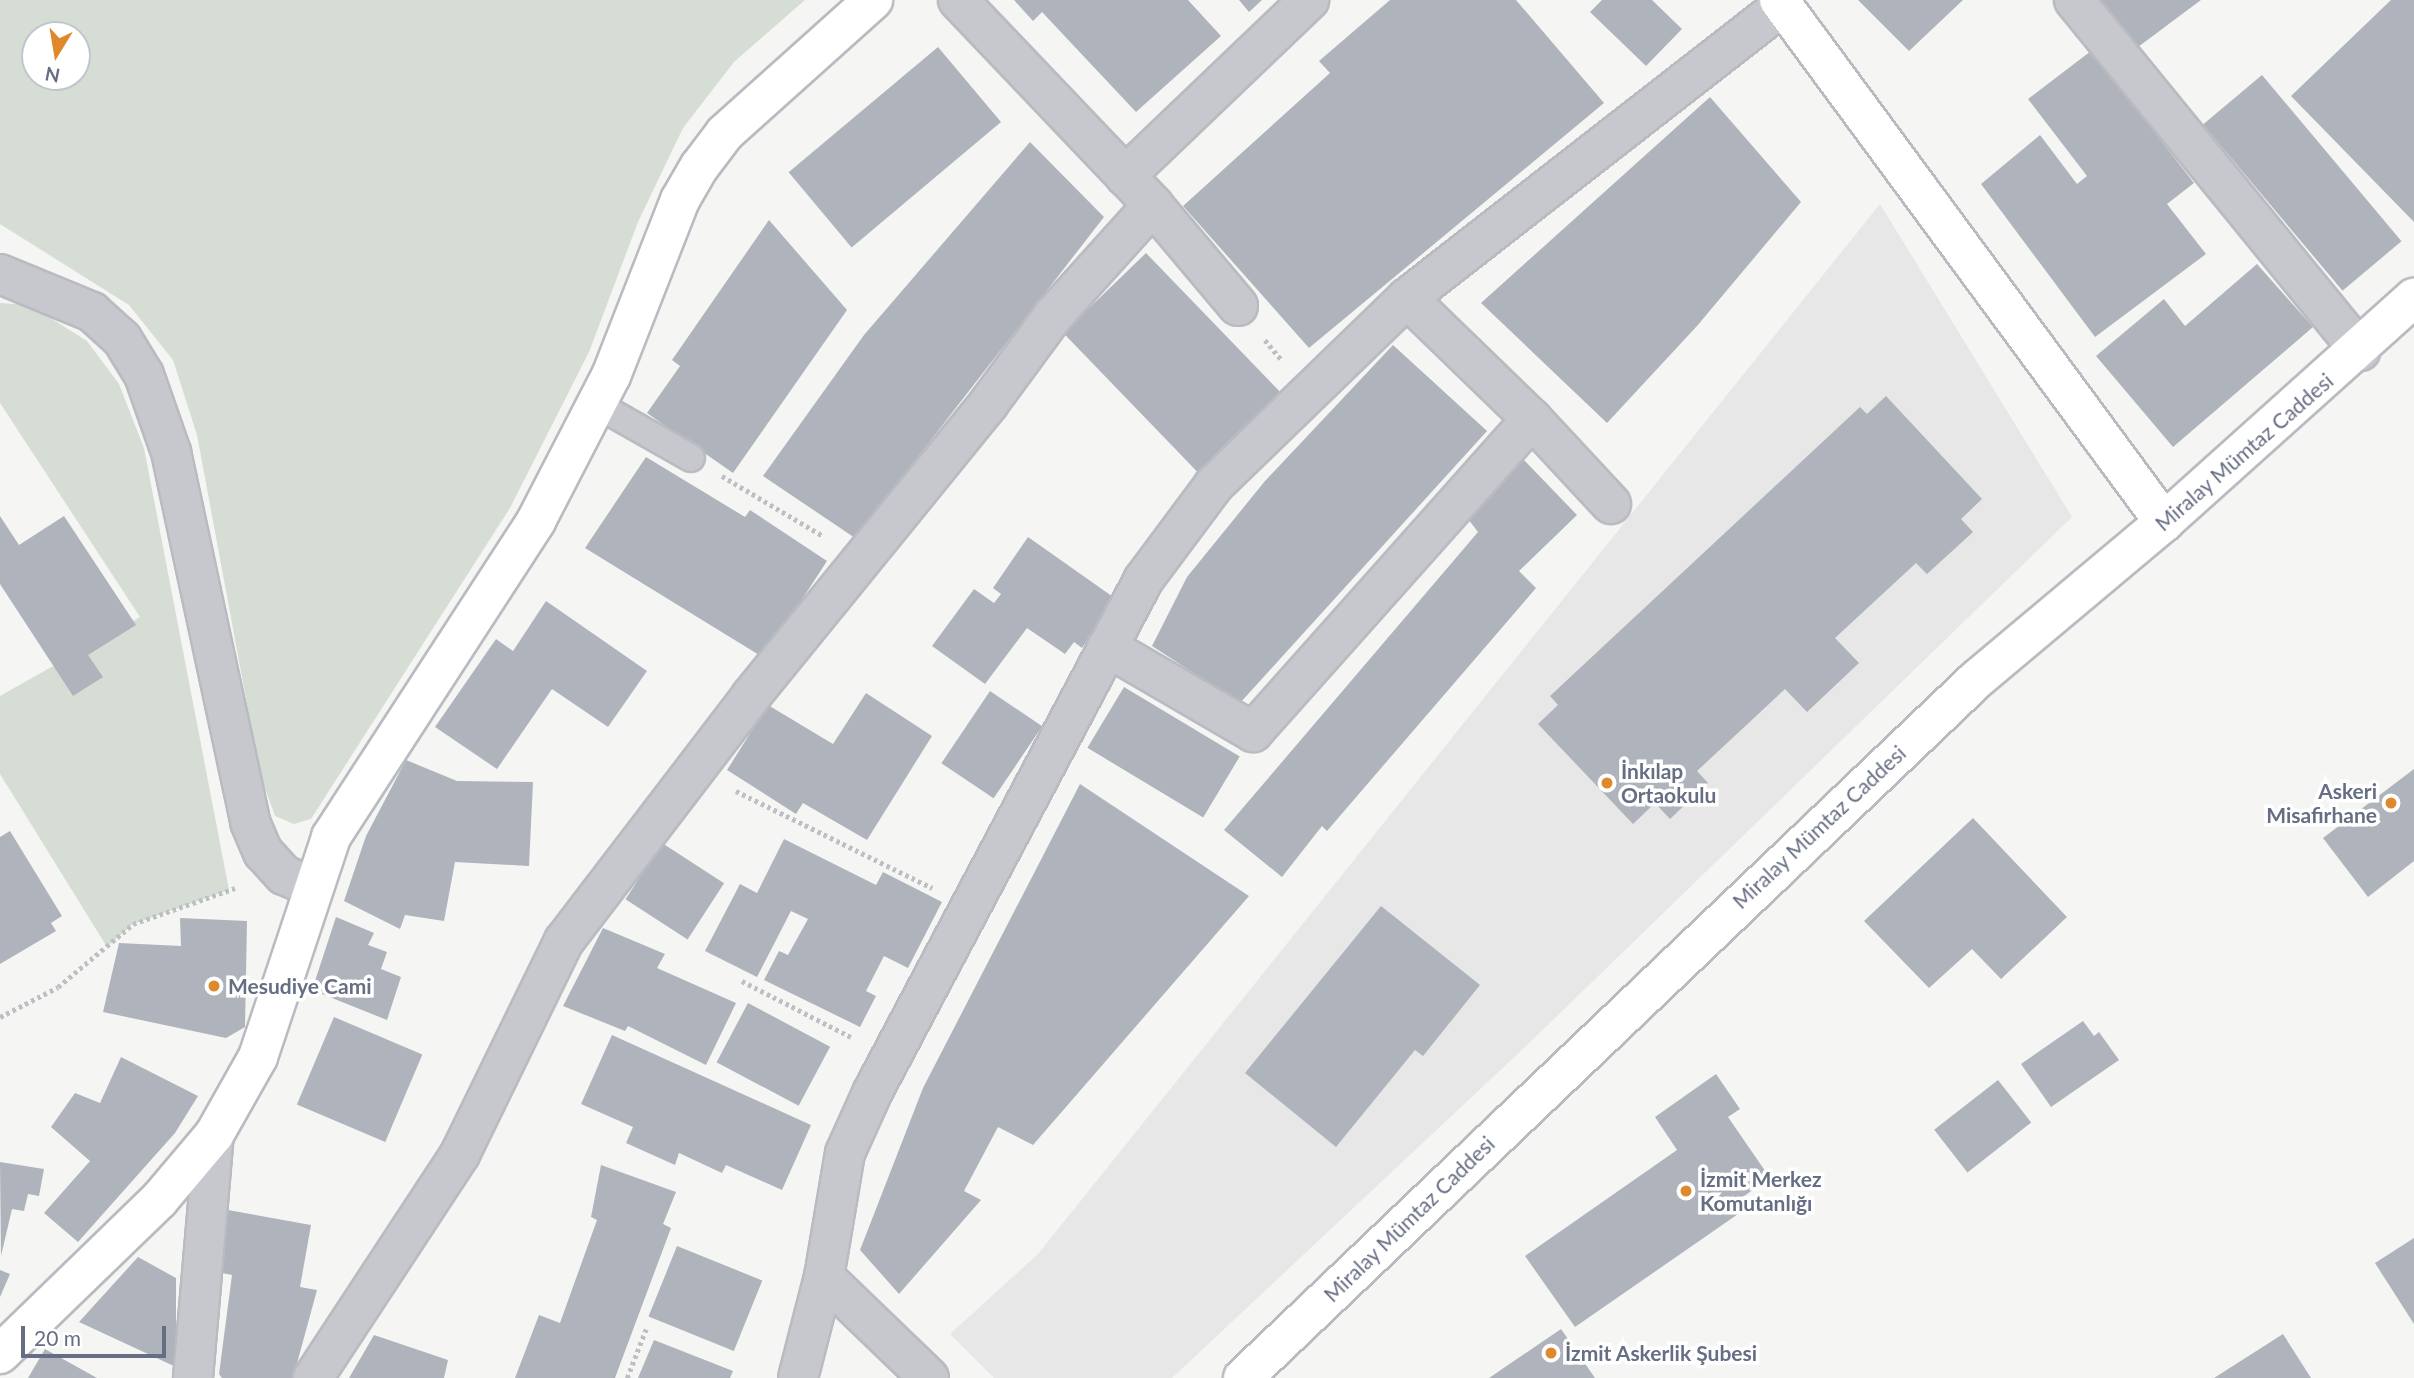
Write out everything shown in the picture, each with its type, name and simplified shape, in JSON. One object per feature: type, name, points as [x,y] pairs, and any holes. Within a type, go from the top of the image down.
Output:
[{"type":"main road","points":[[0,1354],[159,1200],[214,1135],[258,1057],[298,881],[331,837],[536,521],[596,404],[680,200],[699,166],[725,133],[873,0]]},
{"type":"main road","points":[[1781,2],[2164,522]]},
{"type":"main road","name":"Miralay Mümtaz Caddesi","points":[[1243,1378],[1977,679],[2164,522],[2360,351],[2414,298]]},
{"type":"street","points":[[958,0],[1153,205],[1238,306]]},
{"type":"street","points":[[1125,176],[1309,0]]},
{"type":"street","points":[[2074,0],[2360,351]]},
{"type":"street","points":[[798,1378],[824,1277],[845,1153],[891,1058],[1107,648],[1179,527],[1214,485],[1407,298],[1781,2]]},
{"type":"street","points":[[313,1378],[460,1154],[564,942],[862,559],[989,403],[1052,316],[1153,205]]},
{"type":"street","points":[[0,274],[92,312],[122,339],[144,376],[171,452],[250,822],[263,852],[298,881]]},
{"type":"street","points":[[1407,298],[1532,419],[1611,504]]},
{"type":"street","points":[[1107,648],[1253,732],[1532,419]]},
{"type":"street","points":[[193,1378],[214,1135]]},
{"type":"street","points":[[824,1277],[929,1378]]},
{"type":"lane","points":[[596,404],[691,458]]},
{"type":"path","points":[[1238,306],[1309,394]]},
{"type":"path","points":[[691,458],[862,559]]},
{"type":"path","points":[[724,785],[970,908]]},
{"type":"path","points":[[0,1017],[58,987],[133,924],[170,908],[298,881]]},
{"type":"path","points":[[742,981],[891,1058]]},
{"type":"path","points":[[627,1378],[646,1329]]},
{"type":"shaded area","points":[[0,0],[805,0],[734,62],[683,128],[638,222],[589,352],[510,508],[311,819],[294,824],[275,816],[260,774],[197,435],[173,360],[129,305],[0,224]]},
{"type":"shaded area","name":"İnkılap Ortaokulu","points":[[1880,204],[2072,517],[1524,1048],[1172,1378],[994,1378],[950,1334],[1038,1254]]},
{"type":"shaded area","points":[[0,303],[30,305],[87,341],[119,384],[144,448],[229,890],[133,924],[107,947],[0,774],[0,696],[140,617],[0,403]]},
{"type":"building","points":[[1014,0],[1188,0],[1221,36],[1136,112],[1042,12],[1033,21]]},
{"type":"building","points":[[1239,0],[1262,0],[1249,12]]},
{"type":"building","points":[[1390,0],[1516,0],[1604,103],[1309,348],[1183,206],[1330,73],[1319,61]]},
{"type":"building","points":[[1602,0],[1652,0],[1682,29],[1646,66],[1590,12]]},
{"type":"building","points":[[1858,0],[1963,0],[1909,51]]},
{"type":"building","points":[[2097,0],[2201,0],[2134,50]]},
{"type":"building","points":[[2391,0],[2414,0],[2414,222],[2291,96]]},
{"type":"building","points":[[938,47],[1001,122],[852,247],[789,172]]},
{"type":"building","points":[[2091,51],[2194,183],[2167,204],[2206,254],[2095,337],[1981,184],[2040,135],[2077,184],[2087,176],[2028,99]]},
{"type":"building","points":[[2262,75],[2401,241],[2342,291],[2203,124]]},
{"type":"building","points":[[1710,97],[1801,202],[1697,326],[1607,423],[1481,303]]},
{"type":"building","points":[[1030,142],[1104,217],[855,538],[763,476],[864,335]]},
{"type":"building","points":[[769,220],[847,310],[733,473],[647,413],[680,366],[672,360]]},
{"type":"building","points":[[1146,253],[1282,394],[1199,474],[1063,333]]},
{"type":"building","points":[[2257,264],[2313,327],[2173,447],[2096,356],[2164,299],[2185,326]]},
{"type":"building","points":[[1393,345],[1487,431],[1240,703],[1152,646],[1187,577],[1265,481]]},
{"type":"building","points":[[1886,396],[1982,499],[1961,519],[1973,532],[1927,574],[1916,563],[1835,638],[1859,663],[1807,712],[1785,689],[1697,771],[1708,783],[1670,819],[1655,803],[1633,824],[1538,724],[1558,705],[1550,696],[1860,407],[1867,414]]},
{"type":"building","points":[[646,457],[745,517],[750,510],[827,561],[764,658],[585,548]]},
{"type":"building","points":[[1523,459],[1577,515],[1519,571],[1536,588],[1327,831],[1322,826],[1282,877],[1224,830],[1478,532],[1465,515]]},
{"type":"building","points":[[0,516],[19,545],[64,516],[136,625],[88,655],[103,677],[73,696],[0,584]]},
{"type":"building","points":[[1028,537],[1116,599],[1082,648],[1074,642],[1065,654],[1027,628],[985,684],[932,646],[974,589],[994,603],[1001,594],[993,588]]},
{"type":"building","points":[[546,601],[647,671],[608,727],[552,689],[497,769],[435,727],[496,639],[513,651]]},
{"type":"building","points":[[1124,687],[1240,757],[1203,817],[1087,748]]},
{"type":"building","points":[[990,691],[1042,726],[994,798],[941,763]]},
{"type":"building","points":[[866,693],[932,736],[867,840],[803,803],[796,814],[727,770],[768,705],[833,744]]},
{"type":"building","points":[[406,760],[457,781],[533,782],[529,866],[455,862],[444,921],[405,915],[400,929],[344,901],[366,836]]},
{"type":"building","name":"Askeri Misafirhane","points":[[2414,769],[2414,861],[2368,897],[2323,838]]},
{"type":"building","points":[[1080,784],[1249,896],[1033,1145],[998,1127],[964,1191],[981,1200],[899,1294],[860,1250],[923,1088]]},
{"type":"building","points":[[1973,818],[2067,917],[2001,979],[1972,949],[1929,988],[1864,921]]},
{"type":"building","points":[[10,831],[62,916],[51,923],[56,931],[0,964],[0,837]]},
{"type":"building","points":[[784,839],[876,885],[883,872],[942,902],[908,968],[884,956],[866,991],[876,996],[860,1027],[764,980],[779,951],[788,955],[808,919],[791,911],[757,977],[705,951],[740,884],[757,893]]},
{"type":"building","points":[[662,843],[724,883],[688,939],[626,899]]},
{"type":"building","points":[[1381,906],[1480,985],[1423,1056],[1415,1050],[1336,1147],[1245,1073]]},
{"type":"building","points":[[336,917],[374,933],[368,945],[387,952],[381,969],[401,977],[387,1020],[312,990]]},
{"type":"building","points":[[180,918],[247,921],[245,1027],[226,1038],[103,1012],[119,943],[181,946]]},
{"type":"building","points":[[603,928],[665,954],[657,968],[736,1003],[706,1065],[628,1026],[625,1031],[563,1006]]},
{"type":"building","points":[[748,1003],[830,1047],[799,1106],[717,1062]]},
{"type":"building","points":[[334,1017],[422,1055],[385,1142],[297,1104]]},
{"type":"building","points":[[2083,1021],[2094,1036],[2099,1032],[2119,1060],[2051,1107],[2021,1064]]},
{"type":"building","points":[[612,1035],[811,1125],[782,1190],[726,1165],[722,1173],[679,1153],[675,1165],[626,1143],[633,1127],[581,1104]]},
{"type":"building","points":[[121,1057],[198,1096],[175,1133],[78,1242],[44,1213],[90,1161],[51,1127],[75,1093],[100,1103]]},
{"type":"building","name":"İzmit Merkez Komutanlığı","points":[[1716,1074],[1740,1109],[1728,1117],[1770,1178],[1734,1203],[1741,1212],[1575,1327],[1525,1256],[1677,1150],[1655,1117]]},
{"type":"building","points":[[1998,1080],[2031,1123],[1967,1172],[1934,1130]]},
{"type":"building","points":[[0,1162],[44,1169],[39,1196],[28,1194],[24,1211],[12,1209],[1,1256]]},
{"type":"building","points":[[601,1165],[676,1192],[663,1224],[671,1228],[615,1378],[515,1378],[539,1315],[560,1323],[597,1220],[591,1217]]},
{"type":"building","points":[[228,1210],[311,1225],[300,1287],[317,1290],[293,1378],[222,1378],[219,1374],[232,1275],[217,1272]]},
{"type":"building","points":[[2414,1238],[2414,1324],[2375,1263]]},
{"type":"building","points":[[677,1246],[762,1280],[734,1351],[649,1316]]},
{"type":"building","points":[[138,1257],[176,1278],[176,1367],[79,1322]]},
{"type":"building","points":[[0,1270],[10,1274],[0,1297]]},
{"type":"building","name":"İzmit Askerlik Şubesi","points":[[1561,1329],[1595,1378],[1489,1378]]},
{"type":"building","points":[[2283,1334],[2311,1378],[2214,1378]]},
{"type":"building","points":[[374,1335],[448,1360],[444,1378],[349,1378]]},
{"type":"building","points":[[654,1340],[733,1371],[730,1378],[638,1378]]},
{"type":"building","points":[[45,1349],[97,1378],[28,1378]]},
{"type":"place","name":"İnkılap Ortaokulu","points":[[1607,783]]},
{"type":"place","name":"Askeri Misafirhane","points":[[2391,803]]},
{"type":"place","name":"Mesudiye Cami","points":[[214,986]]},
{"type":"place","name":"İzmit Merkez Komutanlığı","points":[[1686,1191]]},
{"type":"place","name":"İzmit Askerlik Şubesi","points":[[1551,1353]]}]
